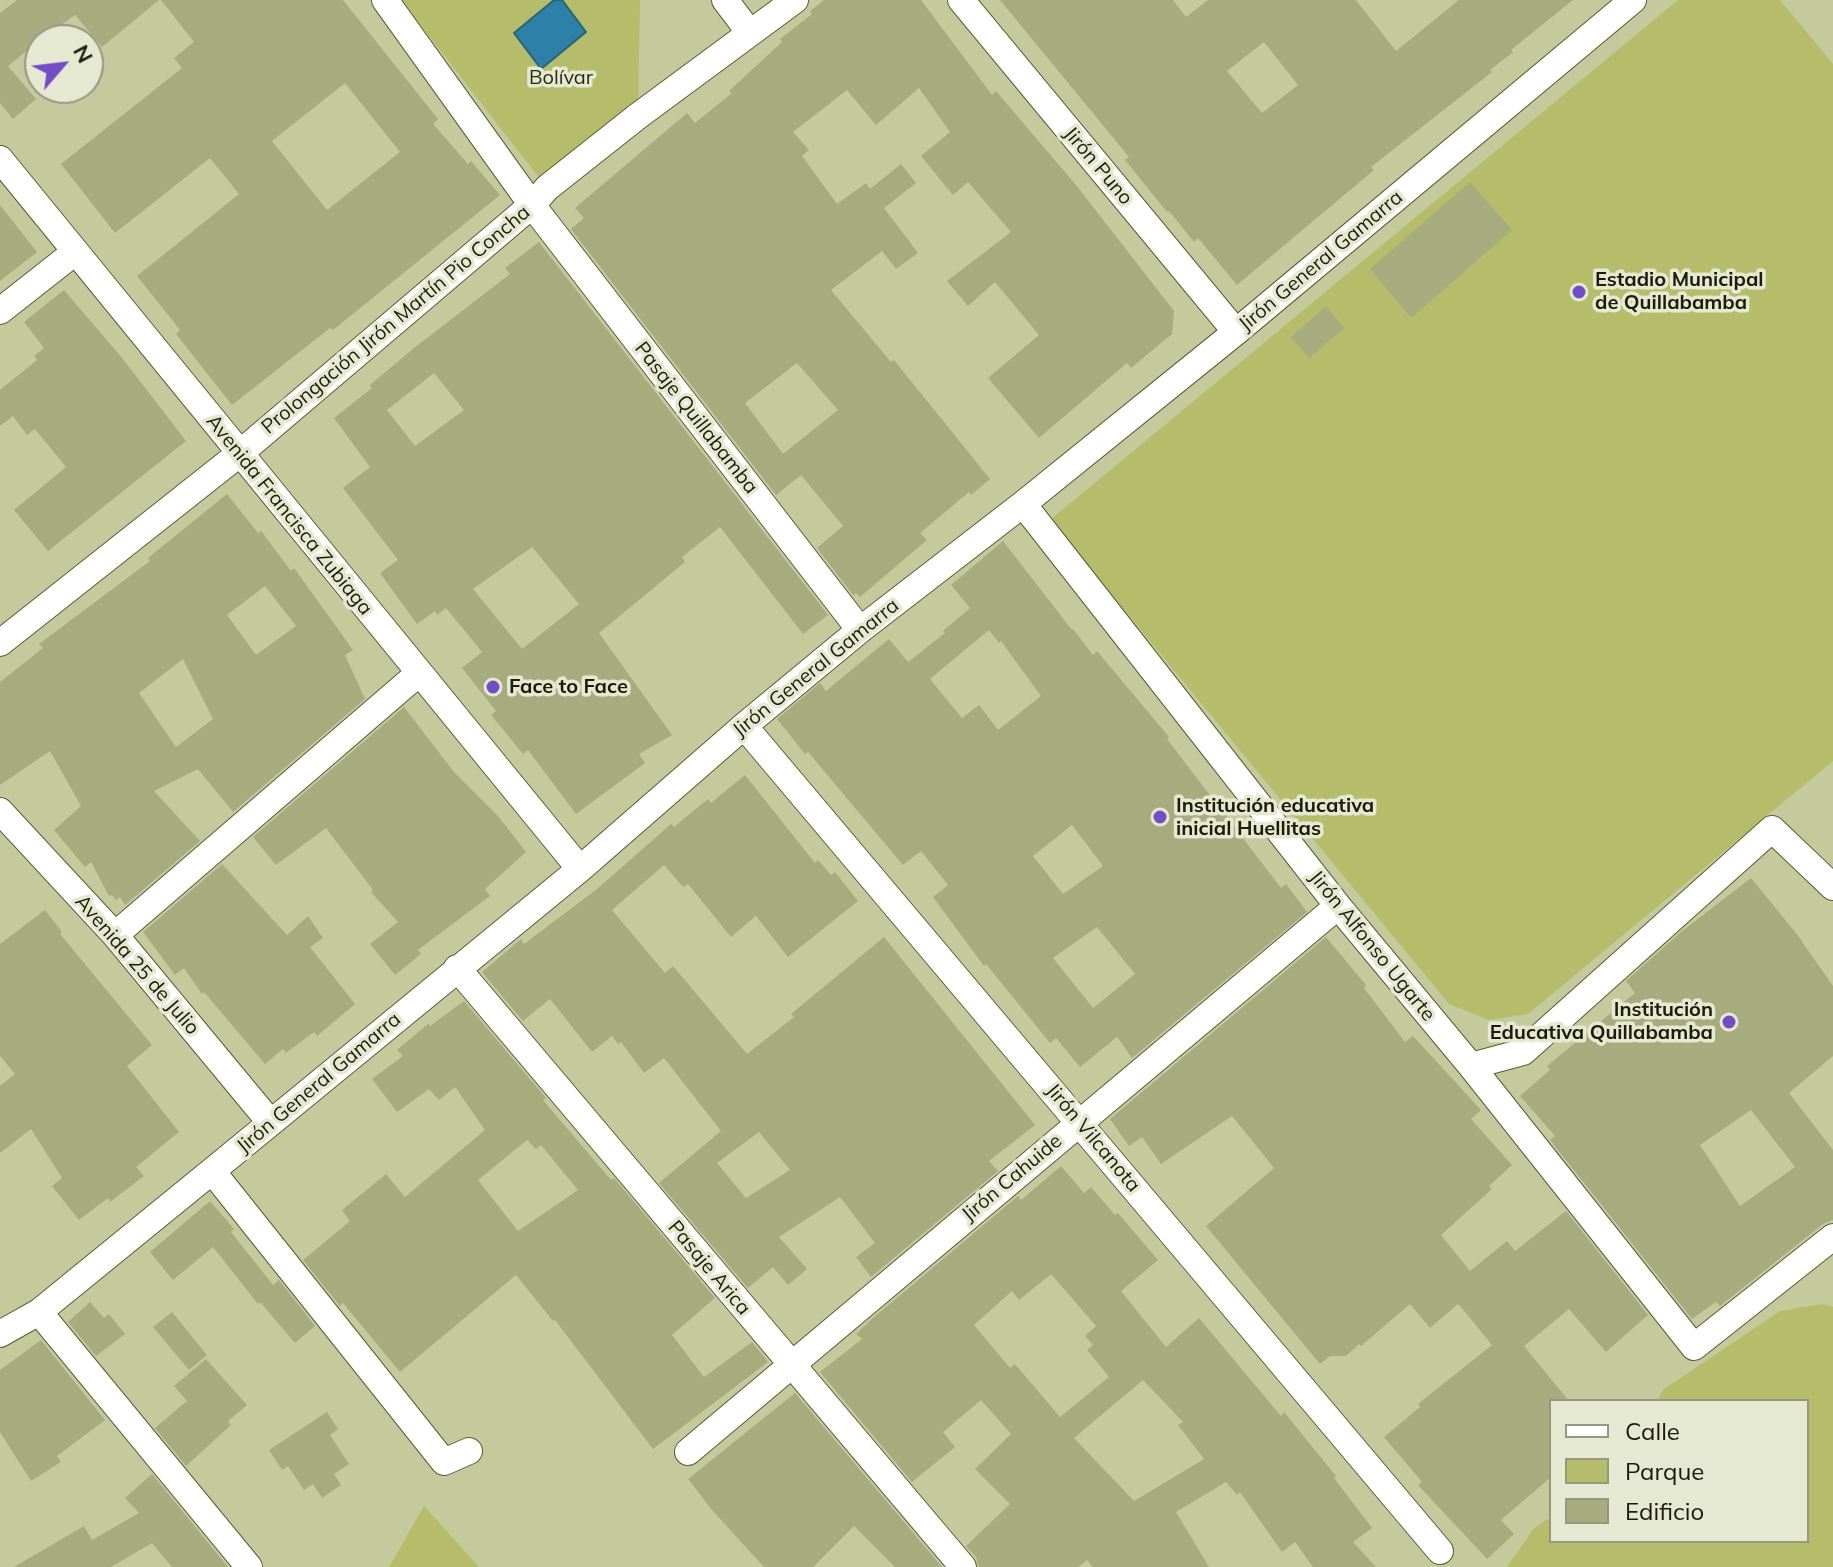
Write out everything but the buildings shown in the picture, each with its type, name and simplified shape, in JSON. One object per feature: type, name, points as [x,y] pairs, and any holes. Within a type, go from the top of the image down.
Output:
[{"type":"street","name":"Pasaje Quillabamba","points":[[385,0],[532,205],[860,630]]},
{"type":"street","points":[[725,0],[750,33]]},
{"type":"street","name":"Prolongación Jirón Martín Pio Concha","points":[[0,643],[239,454],[532,205],[547,188],[638,116],[795,0]]},
{"type":"street","name":"Jirón Puno","points":[[961,0],[1236,332]]},
{"type":"street","name":"Jirón General Gamarra","points":[[1,1331],[39,1312],[212,1171],[580,869],[860,630],[1023,504],[1236,332],[1633,0]]},
{"type":"street","name":"Avenida Francisca Zubiaga","points":[[0,159],[580,869]]},
{"type":"street","points":[[0,311],[75,252]]},
{"type":"street","name":"Jirón Alfonso Ugarte","points":[[1023,504],[1338,906],[1471,1066],[1694,1347],[1833,1237]]},
{"type":"street","points":[[115,935],[419,673]]},
{"type":"street","name":"Jirón Vilcanota","points":[[744,726],[1440,1551]]},
{"type":"street","name":"Avenida 25 de Julio","points":[[0,811],[115,935],[270,1122]]},
{"type":"street","points":[[1471,1066],[1523,1052],[1772,829],[1833,887]]},
{"type":"street","name":"Jirón Cahuide","points":[[688,1452],[1338,906]]},
{"type":"street","name":"Pasaje Arica","points":[[457,968],[963,1567]]},
{"type":"street","points":[[212,1171],[444,1462],[469,1451]]},
{"type":"street","points":[[39,1312],[249,1567]]},
{"type":"green space","name":"Bolívar","points":[[401,0],[640,0],[638,116],[547,188]]},
{"type":"green space","name":"Estadio Municipal de Quillabamba","points":[[1678,0],[1780,0],[1833,64],[1833,761],[1528,1014],[1489,1020],[1449,1004],[1050,520]]},
{"type":"green space","points":[[1822,1304],[1833,1307],[1833,1567],[1507,1567],[1534,1528],[1549,1518],[1549,1543],[1809,1543],[1809,1399],[1658,1399],[1664,1389],[1780,1311]]},
{"type":"green space","points":[[424,1506],[479,1567],[389,1567]]},
{"type":"water","points":[[554,0],[562,0],[586,32],[541,69],[514,33]]},
{"type":"place","name":"Estadio Municipal de Quillabamba","points":[[1579,292]]},
{"type":"place","name":"Face to Face","points":[[493,687]]},
{"type":"place","name":"Institución educativa inicial Huellitas","points":[[1160,817]]},
{"type":"place","name":"Institución Educativa Quillabamba","points":[[1729,1022]]}]
